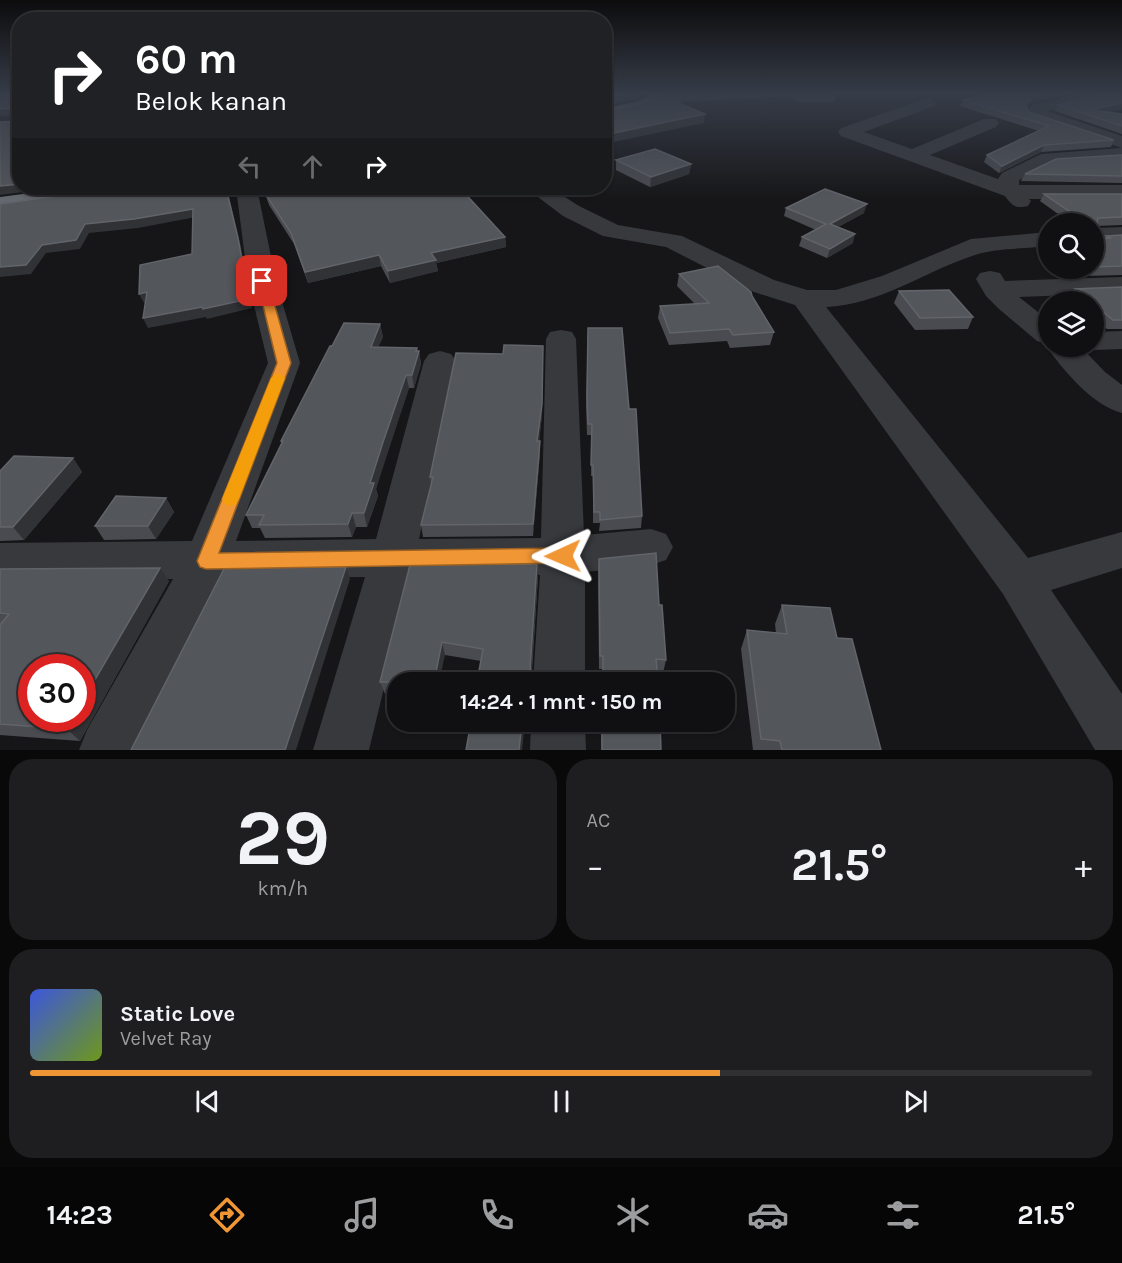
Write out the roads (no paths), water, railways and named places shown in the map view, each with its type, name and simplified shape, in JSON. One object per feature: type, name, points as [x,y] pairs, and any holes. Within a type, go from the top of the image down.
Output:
[{"type":"highway","points":[[0,204],[61,195]]},
{"type":"street","points":[[853,130],[848,132],[1012,192],[1122,192]]},
{"type":"street","points":[[914,155],[973,130]]},
{"type":"street","points":[[1086,130],[1122,142]]},
{"type":"street","points":[[1038,218],[1029,212],[1012,192],[1008,186],[1009,177],[1048,159],[1122,154]]},
{"type":"street","points":[[107,750],[206,561],[284,363],[262,281],[247,195]]},
{"type":"street","points":[[547,195],[571,211],[612,231],[673,241],[764,286],[805,299],[837,298],[892,282],[971,247],[1038,239]]},
{"type":"street","points":[[1104,235],[1122,234]]},
{"type":"street","points":[[971,247],[985,264],[996,290],[1038,326]]},
{"type":"street","points":[[996,290],[1122,285]]},
{"type":"street","points":[[805,299],[1019,580],[1122,743]]},
{"type":"street","points":[[560,672],[563,556],[561,339]]},
{"type":"street","points":[[1104,341],[1122,340]]},
{"type":"street","points":[[1073,357],[1094,379],[1122,402]]},
{"type":"street","points":[[341,750],[393,559],[440,361]]},
{"type":"street","points":[[0,562],[563,556],[651,547]]},
{"type":"street","points":[[1019,580],[1122,549]]},
{"type":"street","points":[[558,732],[558,750]]}]
